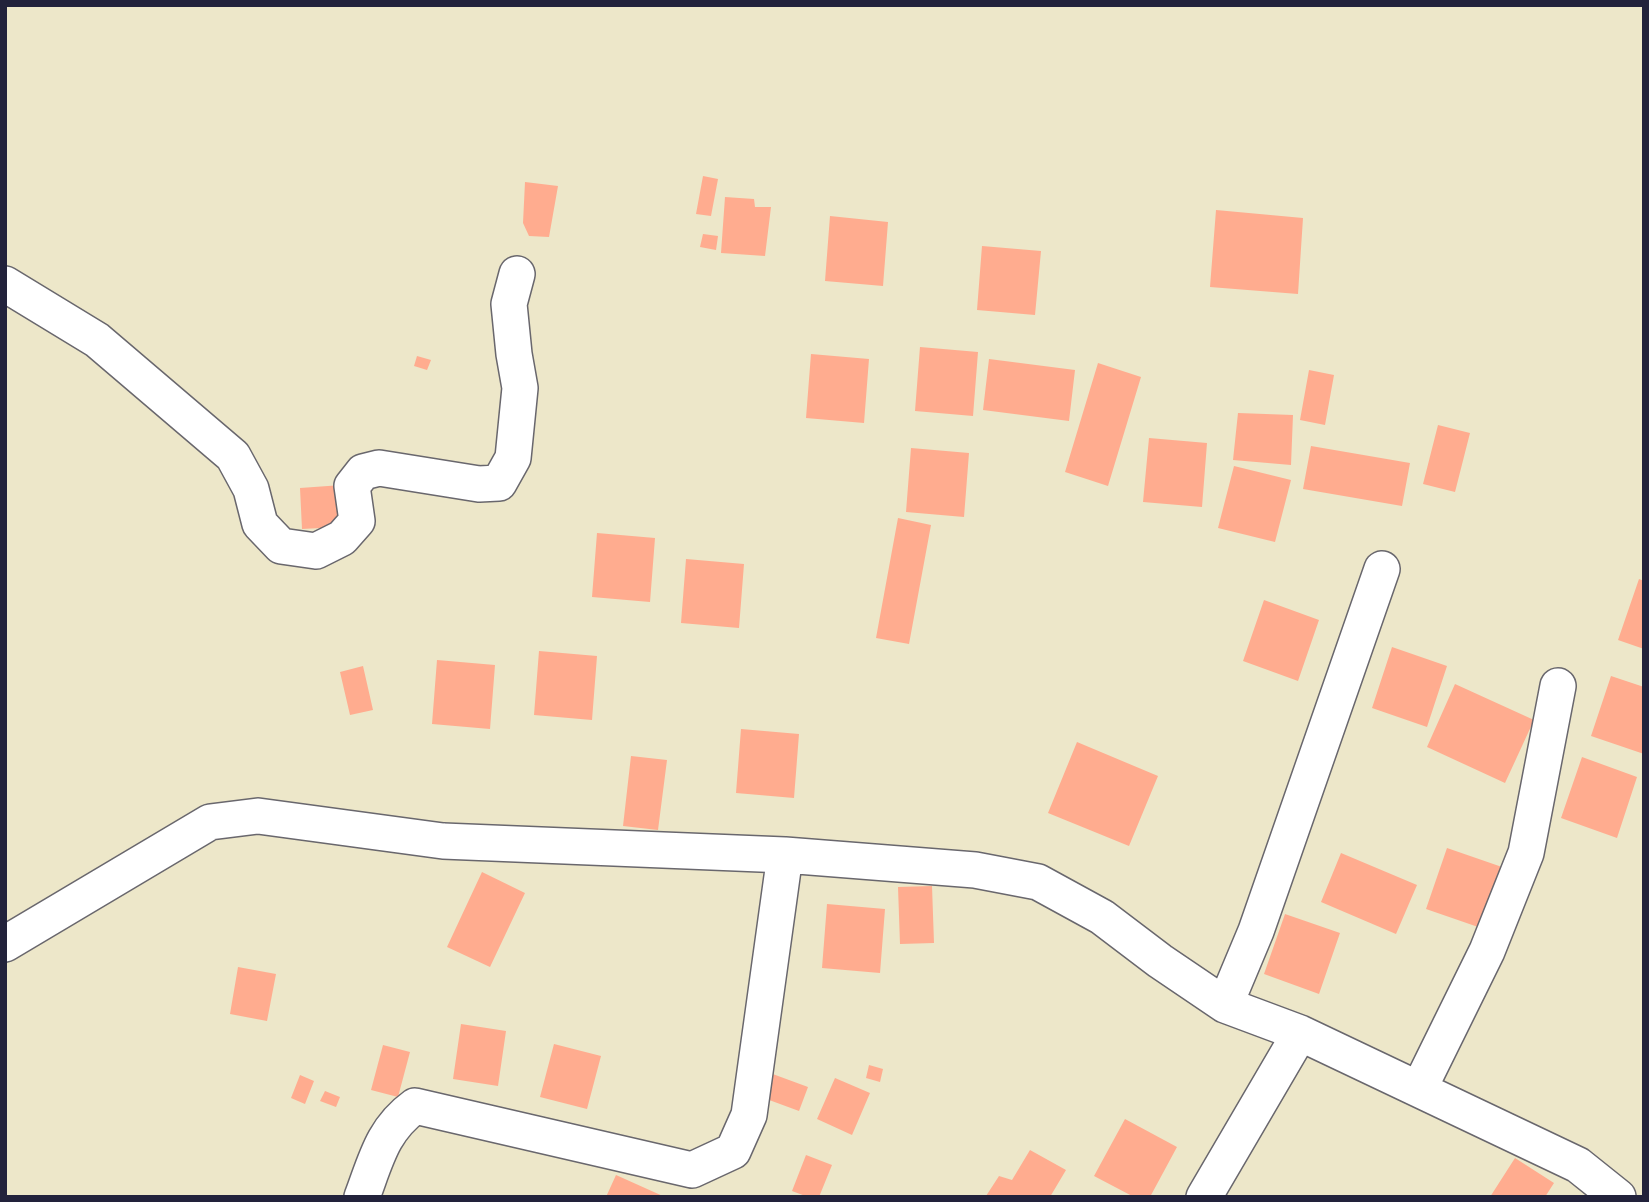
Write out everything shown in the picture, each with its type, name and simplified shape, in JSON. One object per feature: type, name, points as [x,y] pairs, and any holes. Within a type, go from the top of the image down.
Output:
[{"type":"street","points":[[5,284],[97,340],[233,456],[251,489],[260,524],[281,546],[316,551],[342,538],[357,521],[352,486],[363,472],[379,468],[479,484],[499,483],[513,458],[520,388],[509,304],[517,274]]},
{"type":"street","points":[[1225,1005],[1256,932],[1382,569]]},
{"type":"street","points":[[1419,1089],[1487,951],[1526,852],[1558,686]]},
{"type":"street","points":[[5,944],[210,822],[258,816],[443,841],[785,855],[975,870],[1038,883],[1102,917],[1225,1005],[1300,1033],[1578,1165],[1618,1197]]},
{"type":"street","points":[[362,1197],[384,1139],[402,1116],[415,1106],[692,1170],[733,1152],[749,1115],[785,855]]},
{"type":"street","points":[[1204,1197],[1300,1033]]},
{"type":"building","points":[[703,176],[718,179],[711,216],[696,214]]},
{"type":"building","points":[[525,182],[558,186],[549,237],[529,236],[523,223]]},
{"type":"building","points":[[725,197],[754,199],[755,207],[771,207],[765,256],[721,253]]},
{"type":"building","points":[[1216,210],[1303,218],[1298,294],[1210,287]]},
{"type":"building","points":[[830,216],[888,222],[883,286],[825,281]]},
{"type":"building","points":[[703,234],[718,236],[716,250],[700,247]]},
{"type":"building","points":[[982,246],[1041,251],[1035,315],[977,310]]},
{"type":"building","points":[[920,347],[978,352],[973,416],[915,411]]},
{"type":"building","points":[[811,354],[869,359],[864,423],[806,418]]},
{"type":"building","points":[[417,356],[431,360],[427,370],[414,366]]},
{"type":"building","points":[[989,359],[1075,370],[1069,421],[983,410]]},
{"type":"building","points":[[1098,363],[1141,377],[1108,486],[1065,472]]},
{"type":"building","points":[[1309,370],[1334,375],[1325,425],[1300,420]]},
{"type":"building","points":[[1238,413],[1293,415],[1291,465],[1233,460]]},
{"type":"building","points":[[1438,425],[1470,433],[1455,492],[1423,484]]},
{"type":"building","points":[[1149,438],[1207,443],[1202,507],[1143,502]]},
{"type":"building","points":[[1311,446],[1410,463],[1402,506],[1303,489]]},
{"type":"building","points":[[911,448],[969,453],[964,517],[906,512]]},
{"type":"building","points":[[1234,466],[1291,480],[1275,542],[1218,528]]},
{"type":"building","points":[[342,485],[340,527],[302,529],[300,488]]},
{"type":"building","points":[[898,518],[931,525],[909,644],[876,638]]},
{"type":"building","points":[[597,533],[655,538],[650,602],[592,597]]},
{"type":"building","points":[[686,559],[744,564],[739,628],[681,623]]},
{"type":"building","points":[[1639,579],[1644,581],[1644,649],[1618,640]]},
{"type":"building","points":[[1264,600],[1319,620],[1298,681],[1243,661]]},
{"type":"building","points":[[1392,647],[1447,666],[1427,727],[1372,708]]},
{"type":"building","points":[[539,651],[597,656],[592,720],[534,715]]},
{"type":"building","points":[[437,660],[495,665],[490,729],[432,724]]},
{"type":"building","points":[[363,666],[373,710],[350,715],[340,672]]},
{"type":"building","points":[[1611,676],[1644,687],[1644,754],[1591,736]]},
{"type":"building","points":[[1455,684],[1534,720],[1505,783],[1427,747]]},
{"type":"building","points":[[741,729],[799,734],[794,798],[736,793]]},
{"type":"building","points":[[1077,742],[1158,776],[1129,846],[1048,813]]},
{"type":"building","points":[[631,756],[667,760],[658,830],[623,826]]},
{"type":"building","points":[[1582,757],[1637,777],[1617,838],[1561,818]]},
{"type":"building","points":[[1447,848],[1502,867],[1481,928],[1426,909]]},
{"type":"building","points":[[1341,853],[1417,885],[1396,934],[1321,902]]},
{"type":"building","points":[[482,872],[525,893],[490,967],[447,947]]},
{"type":"building","points":[[932,886],[934,943],[900,944],[898,887]]},
{"type":"building","points":[[827,904],[885,909],[880,973],[822,968]]},
{"type":"building","points":[[1285,914],[1340,933],[1319,994],[1264,974]]},
{"type":"building","points":[[238,967],[276,974],[267,1021],[230,1014]]},
{"type":"building","points":[[461,1024],[506,1031],[498,1086],[453,1079]]},
{"type":"building","points":[[554,1044],[601,1056],[587,1109],[540,1097]]},
{"type":"building","points":[[383,1045],[410,1052],[398,1097],[371,1090]]},
{"type":"building","points":[[869,1065],[883,1069],[880,1082],[866,1078]]},
{"type":"building","points":[[770,1073],[808,1087],[799,1111],[761,1097]]},
{"type":"building","points":[[300,1075],[314,1081],[305,1104],[291,1098]]},
{"type":"building","points":[[835,1078],[870,1093],[852,1135],[817,1119]]},
{"type":"building","points":[[325,1091],[340,1097],[336,1107],[320,1101]]},
{"type":"building","points":[[1125,1119],[1177,1147],[1150,1197],[1134,1197],[1094,1176]]},
{"type":"building","points":[[1030,1150],[1066,1170],[1050,1197],[986,1196],[999,1176],[1012,1180]]},
{"type":"building","points":[[806,1155],[832,1165],[819,1197],[808,1197],[792,1191]]},
{"type":"building","points":[[1515,1158],[1554,1183],[1545,1197],[1490,1197]]},
{"type":"building","points":[[616,1175],[665,1197],[606,1197]]}]
